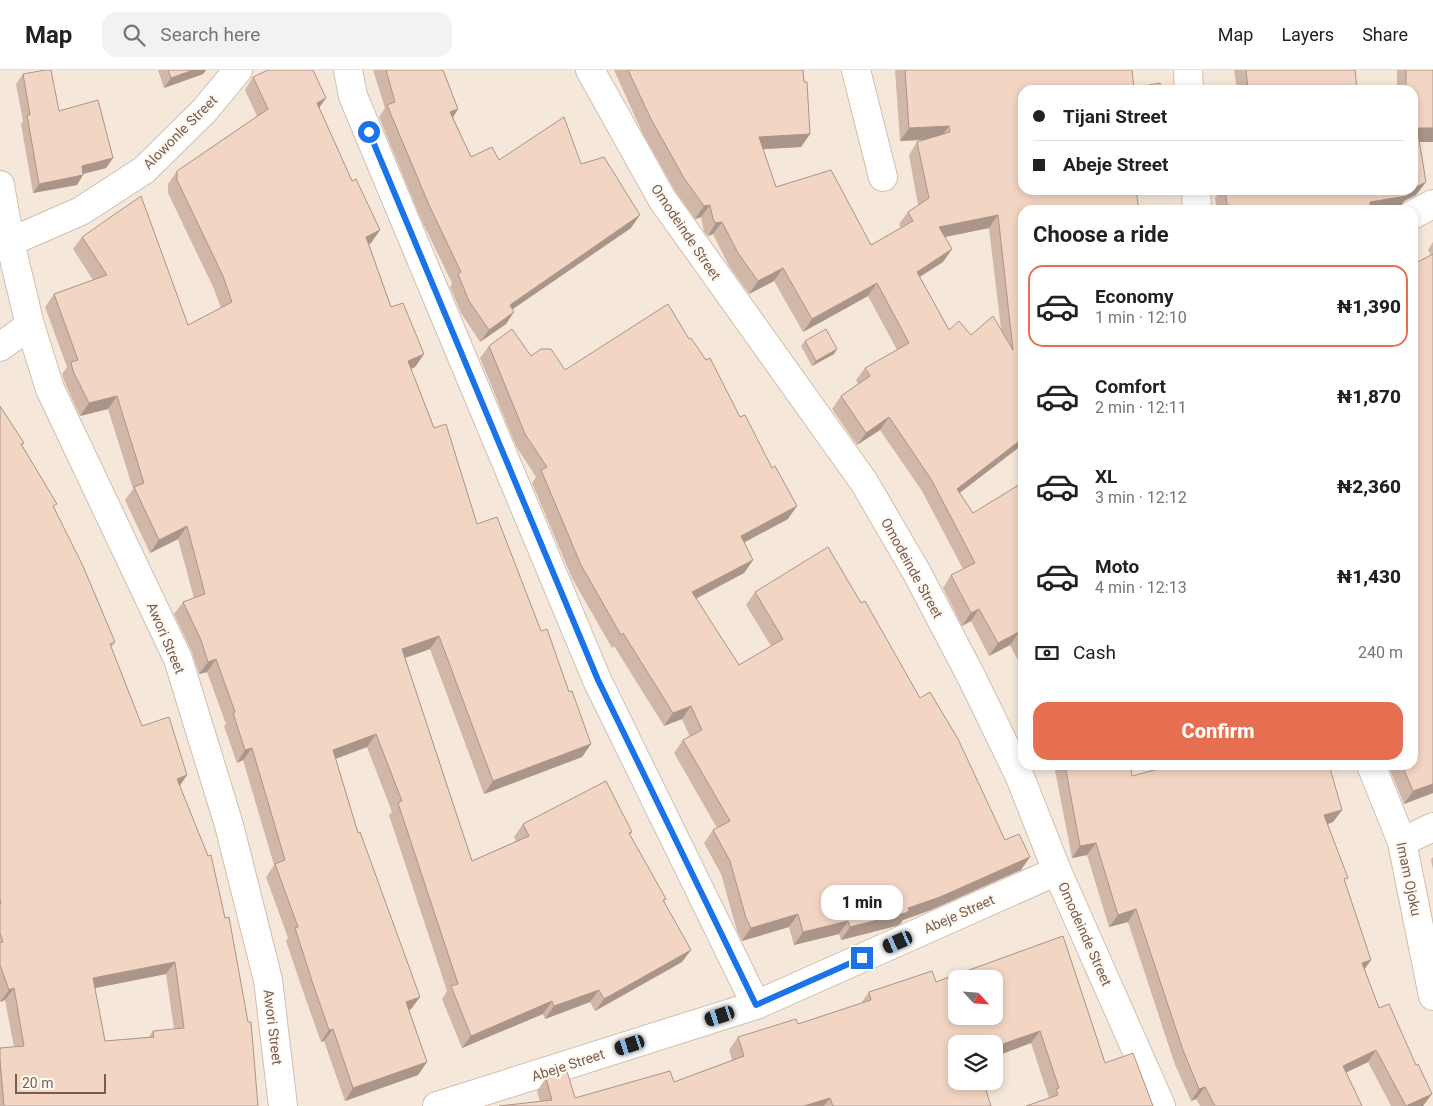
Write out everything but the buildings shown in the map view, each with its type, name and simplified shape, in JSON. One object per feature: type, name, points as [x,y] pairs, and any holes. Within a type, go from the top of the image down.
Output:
[{"type":"street","name":"Alowonle Street","points":[[10,242],[81,211],[144,170],[204,111],[238,70]]},
{"type":"street","points":[[348,70],[354,96],[598,680],[756,1005]]},
{"type":"street","name":"Omodeinde Street","points":[[590,70],[662,199],[864,482],[916,573],[972,678],[1020,777],[1057,871],[1161,1106]]},
{"type":"street","points":[[856,70],[883,177]]},
{"type":"street","points":[[1188,70],[1189,85]]},
{"type":"street","name":"Awori Street","points":[[0,186],[10,242],[30,325],[50,389],[178,659],[229,825],[268,980],[283,1106]]},
{"type":"street","points":[[1418,212],[1433,204]]},
{"type":"street","points":[[0,348],[30,325]]},
{"type":"street","name":"Imam Ojoku","points":[[1373,770],[1402,842],[1433,996]]},
{"type":"street","points":[[1402,842],[1433,828]]},
{"type":"street","name":"Abeje Street","points":[[437,1106],[756,1005],[1057,871]]},
{"type":"shaded area","points":[[0,70],[1433,70],[1433,1106],[0,1106]]},
{"type":"route","points":[[369,132],[598,680],[756,1005],[862,958]]}]
